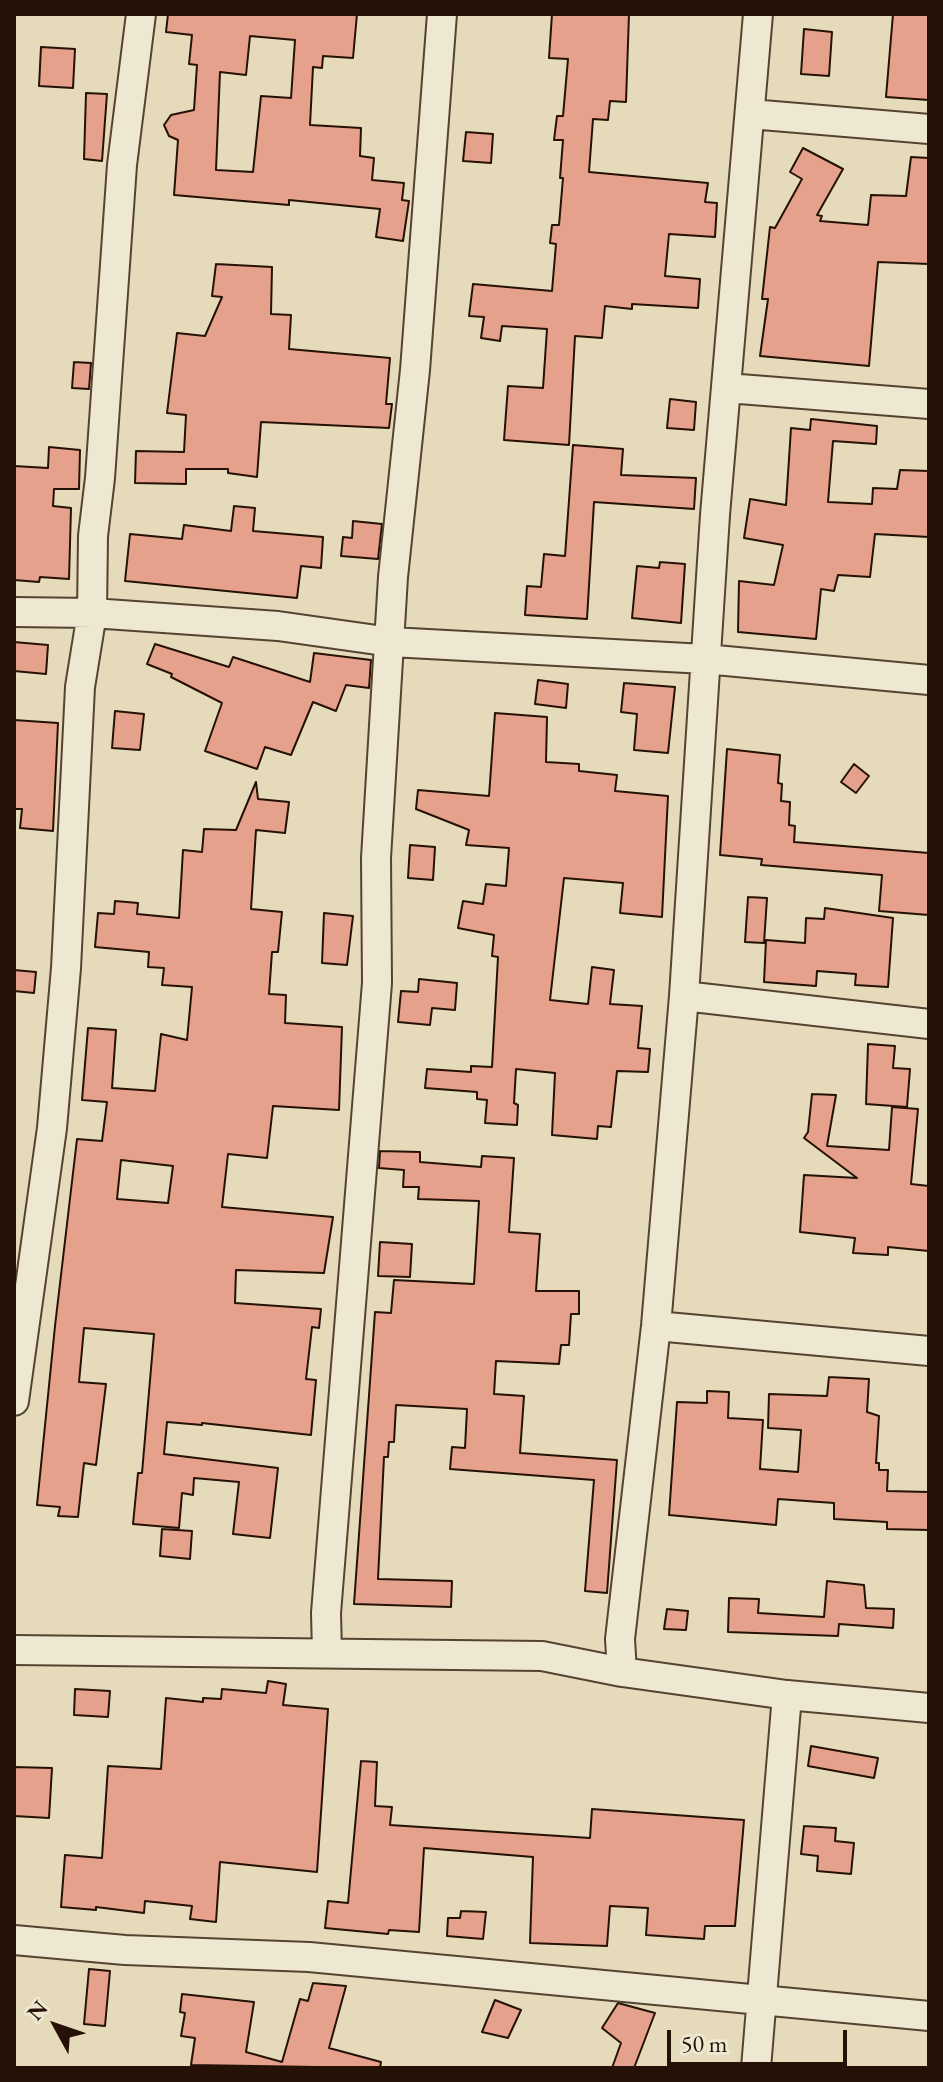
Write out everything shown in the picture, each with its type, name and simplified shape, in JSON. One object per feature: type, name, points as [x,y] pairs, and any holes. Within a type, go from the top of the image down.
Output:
[{"type":"street","points":[[14,1401],[52,1128],[66,968],[80,687],[92,613],[93,536],[100,478],[121,179],[141,14]]},
{"type":"street","points":[[327,1652],[326,1613],[377,983],[376,858],[393,577],[415,370],[442,14]]},
{"type":"street","points":[[622,1672],[620,1639],[656,1326],[684,996],[705,659],[758,14]]},
{"type":"street","points":[[750,114],[929,129]]},
{"type":"street","points":[[727,388],[929,404]]},
{"type":"street","points":[[14,612],[92,613],[278,626],[391,642],[705,659],[929,680]]},
{"type":"street","points":[[684,996],[929,1024]]},
{"type":"street","points":[[656,1326],[929,1351]]},
{"type":"street","points":[[14,1650],[542,1656],[622,1672],[787,1695],[929,1708]]},
{"type":"street","points":[[756,2068],[764,2002],[787,1695]]},
{"type":"street","points":[[14,1940],[125,1950],[309,1957],[929,2016]]},
{"type":"building","points":[[168,14],[357,14],[353,58],[323,56],[322,68],[313,67],[310,125],[361,128],[360,156],[374,158],[372,180],[404,183],[402,200],[409,201],[403,241],[376,237],[380,209],[289,200],[289,205],[174,195],[178,140],[169,136],[164,125],[171,115],[194,110],[197,65],[189,64],[192,35],[166,32]],"holes":[[[250,36],[295,40],[291,98],[261,96],[253,172],[216,170],[220,72],[246,75]]]},
{"type":"building","points":[[552,14],[629,14],[626,102],[610,101],[608,120],[593,119],[589,172],[708,183],[705,202],[717,203],[715,237],[669,234],[665,276],[700,279],[698,308],[632,304],[632,309],[605,306],[602,338],[575,336],[569,445],[504,440],[508,386],[543,388],[547,329],[502,326],[500,341],[481,338],[484,317],[469,316],[473,284],[552,291],[556,244],[550,243],[552,225],[559,225],[563,178],[560,178],[563,140],[554,140],[557,116],[563,116],[568,59],[549,58]]},
{"type":"building","points":[[893,14],[929,14],[929,100],[886,97]]},
{"type":"building","points":[[804,29],[832,32],[829,76],[801,74]]},
{"type":"building","points":[[41,47],[75,49],[73,88],[39,86]]},
{"type":"building","points":[[86,93],[107,94],[102,161],[84,159]]},
{"type":"building","points":[[466,132],[493,134],[491,163],[463,161]]},
{"type":"building","points":[[803,148],[843,169],[817,215],[822,216],[820,221],[868,225],[871,195],[906,196],[911,157],[929,158],[929,264],[878,262],[869,366],[760,356],[768,299],[762,299],[770,227],[775,228],[802,179],[790,172]]},
{"type":"building","points":[[216,264],[272,267],[271,314],[291,315],[289,349],[390,358],[386,404],[392,404],[389,428],[261,422],[257,477],[228,473],[228,469],[186,469],[186,484],[135,483],[136,451],[184,452],[186,415],[167,413],[177,333],[205,336],[222,297],[212,296]]},
{"type":"building","points":[[74,362],[91,363],[89,389],[72,388]]},
{"type":"building","points":[[670,399],[696,402],[694,430],[667,428]]},
{"type":"building","points":[[811,419],[877,426],[876,444],[833,441],[828,502],[872,504],[873,488],[897,489],[900,470],[929,471],[929,537],[875,534],[870,577],[838,575],[834,591],[821,589],[816,639],[738,632],[739,581],[774,585],[783,545],[744,538],[750,499],[786,505],[791,428],[810,430]]},
{"type":"building","points":[[573,445],[623,449],[621,475],[696,478],[694,509],[594,502],[587,619],[525,615],[527,586],[541,587],[544,554],[565,556]]},
{"type":"building","points":[[49,447],[80,450],[79,489],[54,489],[53,506],[71,508],[69,579],[40,577],[39,582],[14,580],[14,466],[48,468]]},
{"type":"building","points":[[234,506],[255,508],[253,531],[323,537],[321,568],[301,566],[297,598],[125,581],[130,534],[182,539],[184,525],[231,531]]},
{"type":"building","points":[[353,521],[382,524],[378,559],[341,556],[343,537],[352,538]]},
{"type":"building","points":[[660,562],[685,564],[681,623],[632,618],[637,566],[659,568]]},
{"type":"building","points":[[14,642],[48,645],[46,674],[14,671]]},
{"type":"building","points":[[155,644],[229,667],[233,657],[310,682],[314,653],[371,660],[369,688],[346,685],[336,711],[313,702],[291,755],[265,747],[257,769],[205,751],[222,703],[171,677],[172,674],[147,664]]},
{"type":"building","points":[[538,680],[568,684],[566,708],[535,704]]},
{"type":"building","points":[[624,683],[675,687],[668,753],[634,750],[637,714],[621,712]]},
{"type":"building","points":[[115,711],[144,714],[140,750],[112,748]]},
{"type":"building","points":[[495,713],[547,717],[546,762],[579,764],[579,771],[617,775],[615,791],[668,796],[662,917],[620,913],[623,883],[564,878],[550,1000],[588,1004],[592,967],[614,970],[610,1004],[642,1006],[638,1048],[650,1049],[648,1072],[617,1071],[611,1127],[598,1126],[597,1139],[552,1135],[555,1073],[516,1069],[514,1103],[518,1105],[517,1125],[485,1123],[487,1100],[477,1099],[477,1092],[425,1088],[427,1069],[471,1072],[471,1066],[492,1067],[498,957],[492,956],[494,935],[458,928],[463,901],[483,904],[486,884],[506,886],[509,848],[466,845],[469,830],[416,809],[418,790],[489,796]]},
{"type":"building","points":[[14,720],[58,723],[53,831],[20,828],[22,809],[14,809]]},
{"type":"building","points":[[727,749],[780,755],[778,783],[782,784],[781,801],[790,802],[789,825],[795,826],[794,842],[929,853],[929,915],[879,911],[882,875],[761,865],[762,859],[720,855]]},
{"type":"building","points":[[854,764],[869,776],[856,793],[841,782]]},
{"type":"building","points":[[256,782],[258,799],[289,802],[285,833],[256,830],[251,909],[282,912],[278,952],[272,952],[269,994],[286,995],[285,1023],[342,1027],[339,1110],[273,1106],[267,1158],[228,1154],[222,1207],[333,1217],[324,1273],[236,1270],[235,1303],[321,1309],[319,1328],[312,1327],[306,1379],[316,1380],[311,1435],[167,1422],[164,1454],[278,1468],[270,1538],[233,1534],[239,1482],[194,1478],[193,1495],[182,1493],[179,1528],[133,1524],[138,1473],[142,1473],[154,1334],[84,1328],[79,1382],[106,1384],[96,1465],[84,1463],[78,1517],[58,1516],[60,1507],[37,1505],[77,1139],[102,1141],[107,1102],[82,1100],[88,1028],[116,1030],[112,1088],[155,1091],[161,1034],[187,1040],[192,987],[162,985],[164,968],[148,967],[149,952],[95,947],[98,913],[114,914],[115,901],[138,903],[137,914],[179,918],[183,850],[202,852],[204,829],[236,830]],"holes":[[[121,1160],[173,1166],[168,1203],[117,1199]]]},
{"type":"building","points":[[410,845],[435,847],[433,880],[408,878]]},
{"type":"building","points":[[748,897],[767,898],[764,943],[745,942]]},
{"type":"building","points":[[825,908],[893,918],[888,987],[855,985],[856,974],[817,971],[816,986],[764,982],[766,940],[805,943],[806,918],[824,919]]},
{"type":"building","points":[[324,913],[353,916],[347,965],[322,963]]},
{"type":"building","points":[[14,970],[36,972],[34,993],[14,991]]},
{"type":"building","points":[[419,979],[457,983],[455,1010],[432,1008],[430,1025],[398,1022],[401,991],[418,992]]},
{"type":"building","points":[[868,1044],[895,1046],[893,1068],[910,1069],[907,1107],[866,1104]]},
{"type":"building","points":[[812,1094],[836,1095],[827,1146],[889,1150],[892,1107],[918,1109],[911,1184],[929,1186],[929,1251],[888,1247],[888,1255],[853,1253],[855,1238],[800,1232],[804,1175],[857,1178],[804,1138],[808,1132]]},
{"type":"building","points":[[380,1151],[420,1152],[420,1162],[481,1167],[482,1156],[514,1158],[509,1232],[540,1234],[536,1291],[579,1291],[579,1314],[571,1314],[569,1345],[561,1345],[559,1364],[496,1361],[494,1394],[524,1396],[520,1453],[617,1460],[607,1593],[585,1591],[594,1480],[450,1469],[452,1447],[465,1448],[467,1409],[396,1405],[394,1442],[389,1442],[388,1457],[384,1457],[378,1579],[452,1581],[451,1607],[354,1604],[375,1312],[391,1313],[394,1280],[474,1284],[479,1201],[418,1199],[419,1187],[403,1187],[404,1170],[379,1168]]},
{"type":"building","points":[[380,1242],[412,1244],[410,1277],[378,1276]]},
{"type":"building","points":[[829,1377],[869,1379],[867,1412],[879,1416],[876,1463],[879,1463],[879,1470],[888,1470],[887,1491],[929,1492],[929,1530],[887,1529],[887,1522],[834,1519],[834,1503],[778,1499],[776,1525],[669,1515],[677,1402],[707,1403],[707,1391],[729,1392],[728,1418],[763,1420],[760,1469],[798,1472],[801,1430],[768,1428],[769,1394],[827,1396]]},
{"type":"building","points":[[162,1529],[192,1531],[190,1559],[160,1556]]},
{"type":"building","points":[[827,1581],[864,1585],[866,1608],[894,1609],[893,1628],[839,1624],[838,1636],[728,1632],[729,1598],[759,1599],[758,1613],[824,1617]]},
{"type":"building","points":[[667,1609],[688,1611],[686,1630],[664,1629]]},
{"type":"building","points":[[268,1681],[286,1684],[283,1705],[328,1709],[317,1872],[220,1862],[216,1922],[190,1919],[192,1906],[145,1901],[144,1913],[96,1907],[96,1910],[61,1907],[65,1855],[102,1858],[108,1766],[161,1769],[166,1698],[203,1702],[203,1698],[221,1699],[222,1689],[266,1693]]},
{"type":"building","points":[[75,1689],[110,1691],[108,1717],[74,1715]]},
{"type":"building","points":[[811,1746],[878,1758],[874,1778],[808,1766]]},
{"type":"building","points":[[361,1761],[377,1762],[375,1806],[392,1807],[390,1825],[590,1838],[592,1809],[744,1820],[735,1926],[705,1926],[704,1939],[646,1935],[648,1908],[610,1906],[607,1946],[530,1943],[533,1857],[424,1848],[419,1932],[389,1930],[388,1934],[325,1928],[328,1901],[348,1903]]},
{"type":"building","points":[[14,1767],[52,1768],[49,1818],[14,1816]]},
{"type":"building","points":[[804,1826],[836,1828],[835,1841],[854,1843],[851,1874],[817,1871],[818,1856],[801,1854]]},
{"type":"building","points":[[461,1911],[486,1912],[483,1939],[447,1936],[448,1918],[460,1918]]},
{"type":"building","points":[[89,1969],[110,1971],[105,2026],[84,2024]]},
{"type":"building","points":[[313,1983],[346,1986],[329,2048],[381,2062],[380,2068],[191,2065],[195,2038],[181,2036],[185,2013],[180,2012],[182,1994],[254,2002],[246,2052],[282,2062],[300,1999],[308,2001]]},
{"type":"building","points":[[495,2000],[521,2010],[508,2038],[482,2032]]},
{"type":"building","points":[[618,2003],[655,2013],[634,2068],[612,2068],[621,2043],[602,2028]]}]
